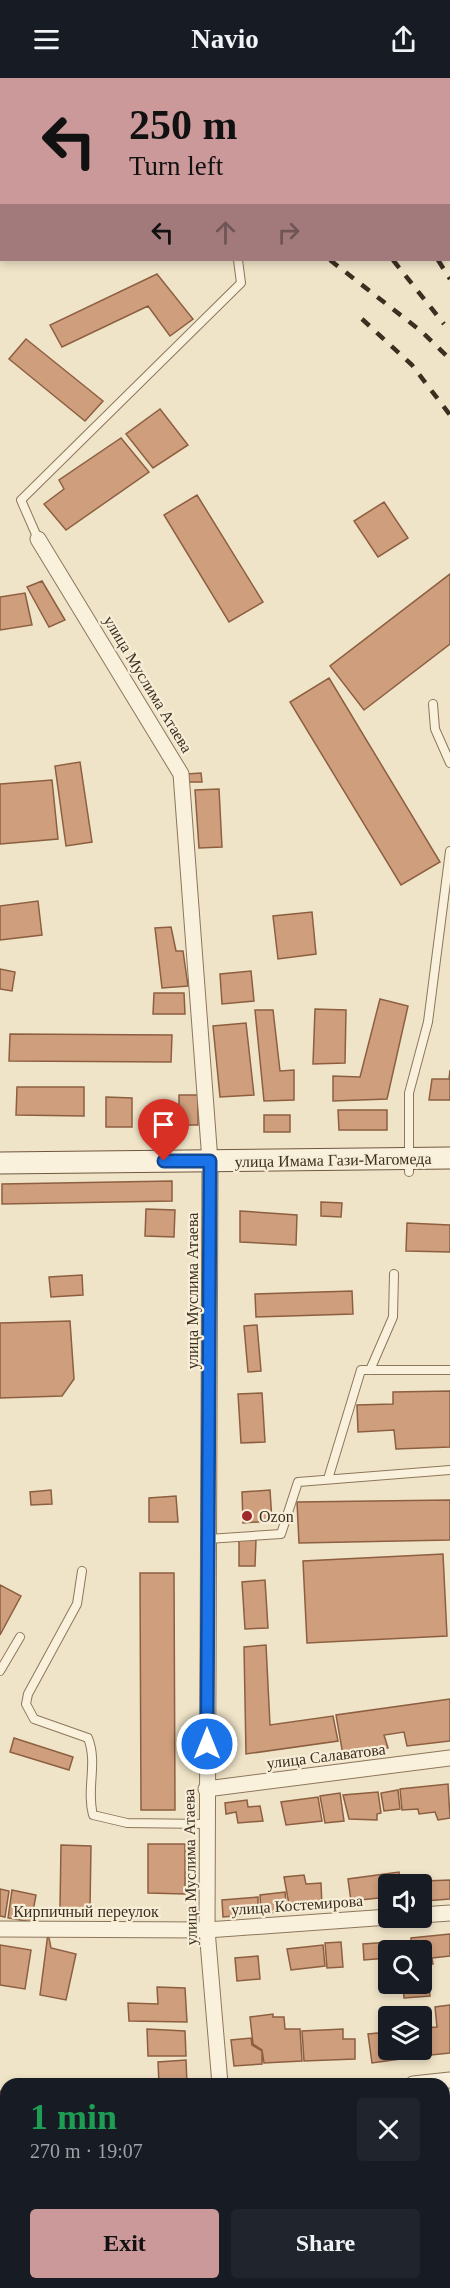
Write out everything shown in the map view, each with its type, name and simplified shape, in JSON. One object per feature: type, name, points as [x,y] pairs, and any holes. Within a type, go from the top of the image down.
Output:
[{"type":"main road","name":"улица Имама Гази-Магомеда","points":[[0,1163],[210,1168],[410,1166],[450,1158]]},
{"type":"main road","points":[[410,1166],[450,1172]]},
{"type":"main road","points":[[0,1173],[210,1168]]},
{"type":"street","name":"улица Муслима Атаева","points":[[38,539],[181,774],[210,1168],[207,1930],[219,2078]]},
{"type":"street","name":"улица Салаватова","points":[[206,1790],[450,1758]]},
{"type":"street","points":[[432,1914],[450,1913]]},
{"type":"street","name":"улица Костемирова","points":[[207,1930],[378,1918]]},
{"type":"street","name":"Кирпичный переулок","points":[[0,1929],[207,1930]]},
{"type":"lane","points":[[38,539],[21,500],[241,283],[238,261]]},
{"type":"lane","points":[[433,704],[435,729],[450,763]]},
{"type":"lane","points":[[410,1166],[409,1093],[428,1022],[450,851]]},
{"type":"lane","points":[[370,1370],[393,1317],[394,1274]]},
{"type":"lane","points":[[328,1479],[361,1370],[450,1370]]},
{"type":"lane","points":[[208,1539],[281,1534],[298,1482],[450,1470]]},
{"type":"lane","points":[[82,1571],[77,1604],[28,1694],[26,1704],[34,1719],[88,1738],[94,1753],[88,1799],[93,1815],[127,1823],[207,1824]]},
{"type":"lane","points":[[0,1671],[20,1637]]},
{"type":"building","points":[[157,274],[193,319],[170,336],[148,306],[62,347],[50,325]]},
{"type":"building","points":[[26,339],[103,401],[85,421],[9,359]]},
{"type":"building","points":[[160,409],[188,445],[153,468],[126,434]]},
{"type":"building","points":[[121,438],[149,472],[66,530],[44,504],[64,489],[59,480]]},
{"type":"building","points":[[197,495],[263,602],[229,622],[164,515]]},
{"type":"building","points":[[384,502],[408,538],[378,557],[354,521]]},
{"type":"building","points":[[450,574],[450,644],[364,710],[330,666]]},
{"type":"building","points":[[42,581],[65,620],[49,627],[27,587]]},
{"type":"building","points":[[25,593],[32,625],[0,630],[0,597]]},
{"type":"building","points":[[329,678],[440,862],[401,885],[290,702]]},
{"type":"building","points":[[80,762],[92,842],[66,846],[55,766]]},
{"type":"building","points":[[201,773],[202,782],[188,782],[187,774]]},
{"type":"building","points":[[52,780],[58,839],[0,844],[0,784]]},
{"type":"building","points":[[219,789],[222,847],[199,848],[195,790]]},
{"type":"building","points":[[38,901],[42,935],[0,940],[0,906]]},
{"type":"building","points":[[312,912],[316,954],[278,959],[273,916]]},
{"type":"building","points":[[171,927],[176,951],[183,951],[188,986],[162,988],[155,928]]},
{"type":"building","points":[[0,969],[15,972],[12,991],[0,989]]},
{"type":"building","points":[[251,971],[254,1001],[222,1004],[220,974]]},
{"type":"building","points":[[154,993],[184,993],[185,1014],[153,1014]]},
{"type":"building","points":[[380,999],[408,1006],[387,1099],[333,1101],[333,1076],[360,1077]]},
{"type":"building","points":[[315,1009],[346,1010],[345,1063],[313,1064]]},
{"type":"building","points":[[255,1010],[273,1010],[280,1071],[294,1070],[294,1100],[264,1101]]},
{"type":"building","points":[[246,1023],[254,1095],[220,1097],[213,1026]]},
{"type":"building","points":[[10,1034],[172,1035],[171,1062],[9,1061]]},
{"type":"building","points":[[450,1070],[450,1100],[429,1100],[432,1079],[449,1079]]},
{"type":"building","points":[[17,1087],[84,1087],[84,1116],[16,1115]]},
{"type":"building","points":[[179,1095],[198,1095],[198,1125],[179,1125]]},
{"type":"building","points":[[106,1097],[132,1098],[132,1127],[106,1127]]},
{"type":"building","points":[[338,1110],[387,1110],[387,1130],[339,1130]]},
{"type":"building","points":[[264,1115],[290,1115],[290,1132],[264,1132]]},
{"type":"building","points":[[172,1181],[172,1201],[2,1204],[2,1184]]},
{"type":"building","points":[[321,1202],[342,1203],[341,1217],[321,1216]]},
{"type":"building","points":[[146,1209],[175,1210],[174,1237],[145,1236]]},
{"type":"building","points":[[240,1211],[297,1215],[296,1245],[240,1242]]},
{"type":"building","points":[[407,1223],[450,1225],[450,1252],[406,1251]]},
{"type":"building","points":[[82,1275],[83,1295],[51,1297],[49,1277]]},
{"type":"building","points":[[352,1291],[353,1314],[256,1317],[255,1294]]},
{"type":"building","points":[[70,1321],[74,1379],[62,1396],[0,1398],[0,1323]]},
{"type":"building","points":[[257,1325],[261,1371],[248,1372],[244,1326]]},
{"type":"building","points":[[450,1391],[450,1447],[396,1449],[394,1430],[358,1432],[357,1405],[393,1404],[393,1392]]},
{"type":"building","points":[[262,1393],[265,1442],[241,1443],[238,1394]]},
{"type":"building","points":[[51,1490],[52,1504],[31,1505],[30,1492]]},
{"type":"building","points":[[270,1490],[272,1521],[243,1523],[242,1492]]},
{"type":"building","points":[[176,1496],[178,1522],[149,1522],[149,1498]]},
{"type":"building","points":[[450,1500],[450,1540],[299,1543],[297,1502]]},
{"type":"building","points":[[239,1539],[256,1540],[255,1566],[239,1566]]},
{"type":"building","points":[[443,1554],[447,1636],[307,1643],[303,1561]]},
{"type":"building","points":[[140,1573],[174,1573],[175,1810],[141,1810]]},
{"type":"building","points":[[265,1580],[268,1628],[245,1629],[242,1582]]},
{"type":"building","points":[[0,1585],[21,1596],[0,1635]]},
{"type":"building","points":[[266,1645],[270,1725],[333,1716],[338,1741],[246,1754],[244,1647]]},
{"type":"building","points":[[450,1699],[450,1741],[407,1746],[404,1732],[384,1735],[388,1748],[343,1755],[336,1715]]},
{"type":"building","points":[[14,1738],[73,1757],[69,1770],[10,1752]]},
{"type":"building","points":[[448,1784],[450,1818],[438,1820],[435,1812],[419,1814],[418,1809],[402,1810],[400,1789]]},
{"type":"building","points":[[398,1790],[400,1809],[384,1811],[381,1793]]},
{"type":"building","points":[[378,1792],[381,1813],[377,1814],[377,1820],[349,1819],[343,1795]]},
{"type":"building","points":[[340,1793],[344,1821],[325,1823],[320,1796]]},
{"type":"building","points":[[318,1797],[322,1821],[286,1825],[281,1802]]},
{"type":"building","points":[[247,1800],[248,1807],[260,1806],[263,1821],[238,1823],[236,1812],[226,1814],[225,1803]]},
{"type":"building","points":[[148,1844],[185,1844],[185,1894],[148,1893]]},
{"type":"building","points":[[61,1845],[91,1846],[90,1909],[60,1908]]},
{"type":"building","points":[[304,1875],[306,1884],[321,1883],[322,1907],[290,1910],[284,1877]]},
{"type":"building","points":[[378,1875],[378,1898],[351,1901],[348,1879]]},
{"type":"building","points":[[450,1880],[450,1899],[432,1900],[432,1881]]},
{"type":"building","points":[[0,1889],[9,1891],[5,1917],[0,1916]]},
{"type":"building","points":[[12,1890],[36,1895],[31,1922],[8,1918]]},
{"type":"building","points":[[285,1892],[287,1911],[261,1914],[260,1895]]},
{"type":"building","points":[[258,1897],[258,1914],[223,1917],[222,1900]]},
{"type":"building","points":[[48,1933],[51,1948],[76,1954],[66,2000],[40,1995]]},
{"type":"building","points":[[450,1934],[450,1956],[432,1958],[432,1940],[411,1940],[411,1938]]},
{"type":"building","points":[[341,1942],[343,1967],[327,1968],[325,1943]]},
{"type":"building","points":[[378,1943],[378,1959],[364,1960],[363,1944]]},
{"type":"building","points":[[0,1945],[31,1950],[25,1989],[0,1985]]},
{"type":"building","points":[[323,1945],[325,1966],[291,1970],[287,1949]]},
{"type":"building","points":[[258,1956],[260,1979],[237,1981],[235,1958]]},
{"type":"building","points":[[157,1987],[185,1988],[187,2022],[129,2021],[128,2003],[158,2004]]},
{"type":"building","points":[[404,1994],[430,1994],[430,1996],[404,1998]]},
{"type":"building","points":[[450,2005],[450,2053],[432,2055],[432,2027],[437,2027],[435,2007]]},
{"type":"building","points":[[273,2014],[273,2017],[284,2017],[285,2029],[300,2029],[302,2061],[264,2063],[262,2050],[253,2044],[250,2017]]},
{"type":"building","points":[[147,2029],[185,2031],[186,2056],[148,2056]]},
{"type":"building","points":[[343,2029],[343,2039],[355,2039],[355,2059],[304,2061],[302,2031]]},
{"type":"building","points":[[378,2033],[378,2060],[393,2060],[372,2063],[368,2034]]},
{"type":"building","points":[[251,2038],[252,2045],[262,2051],[262,2064],[234,2066],[231,2040]]},
{"type":"building","points":[[186,2060],[187,2078],[159,2078],[158,2062]]},
{"type":"railway","points":[[331,261],[421,331],[450,359]]},
{"type":"railway","points":[[394,261],[444,324]]},
{"type":"railway","points":[[439,261],[450,279]]},
{"type":"railway","points":[[362,319],[412,365],[450,415]]},
{"type":"place","name":"Ozon","points":[[247,1516]]},
{"type":"route","points":[[164,1161],[210,1161],[207,1744]]}]
